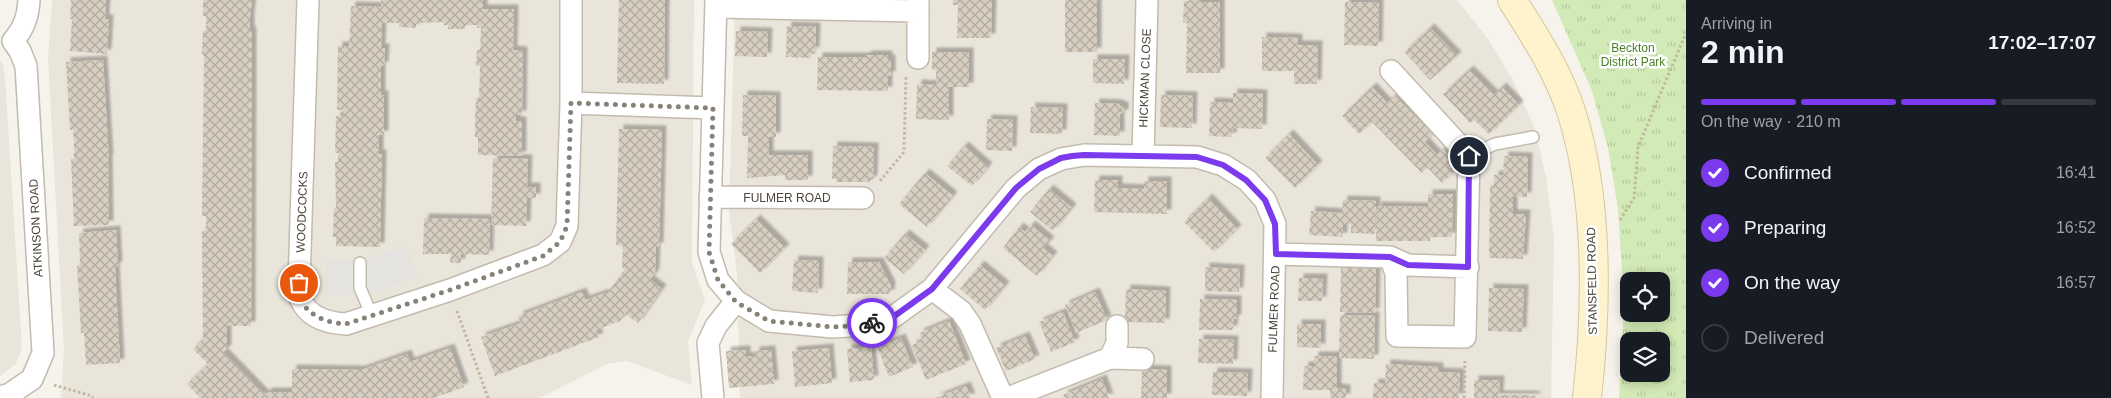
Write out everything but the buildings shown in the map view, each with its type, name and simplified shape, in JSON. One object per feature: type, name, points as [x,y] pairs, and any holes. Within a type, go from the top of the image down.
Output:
[{"type":"street","points":[[6,40],[23,29],[28,16],[29,0]]},
{"type":"street","name":"WOODCOCKS","points":[[308,0],[299,283],[301,299],[308,309],[319,318],[332,323],[346,324],[450,290],[543,256],[560,242],[567,226],[571,103],[571,0]]},
{"type":"street","name":"HICKMAN CLOSE","points":[[1143,156],[1147,0]]},
{"type":"street","name":"STANSFELD ROAD","points":[[1512,0],[1546,54],[1572,114],[1587,183],[1593,247],[1592,350],[1587,398]]},
{"type":"street","points":[[716,3],[918,6],[918,58]]},
{"type":"street","name":"FULMER ROAD","points":[[716,3],[709,252],[718,280],[736,302],[769,321],[833,327],[856,326],[893,317],[932,289],[1016,188],[1039,169],[1061,158],[1084,155],[1197,157],[1223,165],[1246,180],[1265,200],[1275,224],[1276,254],[1272,398]]},
{"type":"street","name":"ATKINSON ROAD","points":[[6,40],[20,51],[26,66],[43,353],[32,379]]},
{"type":"street","points":[[1390,257],[1396,273],[1397,336],[1465,336],[1469,156],[1391,71]]},
{"type":"street","points":[[571,103],[713,108]]},
{"type":"street","name":"FULMER ROAD","points":[[710,197],[864,198]]},
{"type":"street","points":[[1276,254],[1390,257],[1408,265],[1468,267]]},
{"type":"street","points":[[932,289],[961,311],[970,324],[1002,398]]},
{"type":"street","points":[[713,398],[708,343],[716,326],[736,302]]},
{"type":"street","points":[[1110,358],[1117,343],[1117,326]]},
{"type":"street","points":[[1008,398],[1110,358],[1142,359]]},
{"type":"street","points":[[0,397],[10,394],[32,379]]},
{"type":"lane","points":[[1469,156],[1496,144],[1533,137]]},
{"type":"lane","points":[[360,263],[360,288],[372,316]]},
{"type":"path","points":[[1593,247],[1614,228],[1634,198],[1638,147],[1686,33]]},
{"type":"path","points":[[864,198],[904,152],[906,58],[918,58]]},
{"type":"path","points":[[456,308],[488,398]]},
{"type":"path","points":[[1464,398],[1465,336]]},
{"type":"path","points":[[32,379],[92,396],[92,398]]},
{"type":"shaded area","points":[[52,0],[694,0],[692,263],[705,300],[688,341],[692,385],[627,361],[607,364],[540,398],[61,398],[64,350],[48,59]]},
{"type":"shaded area","points":[[735,0],[1457,0],[1488,39],[1514,82],[1535,129],[1546,177],[1554,239],[1551,398],[740,398],[737,274],[729,211]]},
{"type":"shaded area","points":[[0,60],[3,64],[5,77],[22,348],[16,364],[0,376]]},
{"type":"shaded area","points":[[405,246],[417,277],[376,292],[352,296],[325,295],[326,259],[368,260],[375,255]]},
{"type":"green space","name":"Beckton District Park","points":[[1552,0],[1686,0],[1686,398],[1619,398],[1620,380],[1620,382],[1670,382],[1670,332],[1623,332],[1623,322],[1670,322],[1670,272],[1622,272],[1618,208],[1608,148],[1592,91]]},
{"type":"way so far","points":[[299,283],[301,299],[308,309],[319,318],[332,323],[346,324],[450,290],[543,256],[560,242],[567,226],[571,103],[713,108],[709,252],[718,280],[736,302],[769,321],[833,327],[872,323]]},
{"type":"route","points":[[872,323],[893,317],[932,289],[1016,188],[1039,169],[1061,158],[1084,155],[1197,157],[1223,165],[1246,180],[1265,200],[1275,224],[1276,254],[1390,257],[1408,265],[1468,267],[1469,156]]}]
